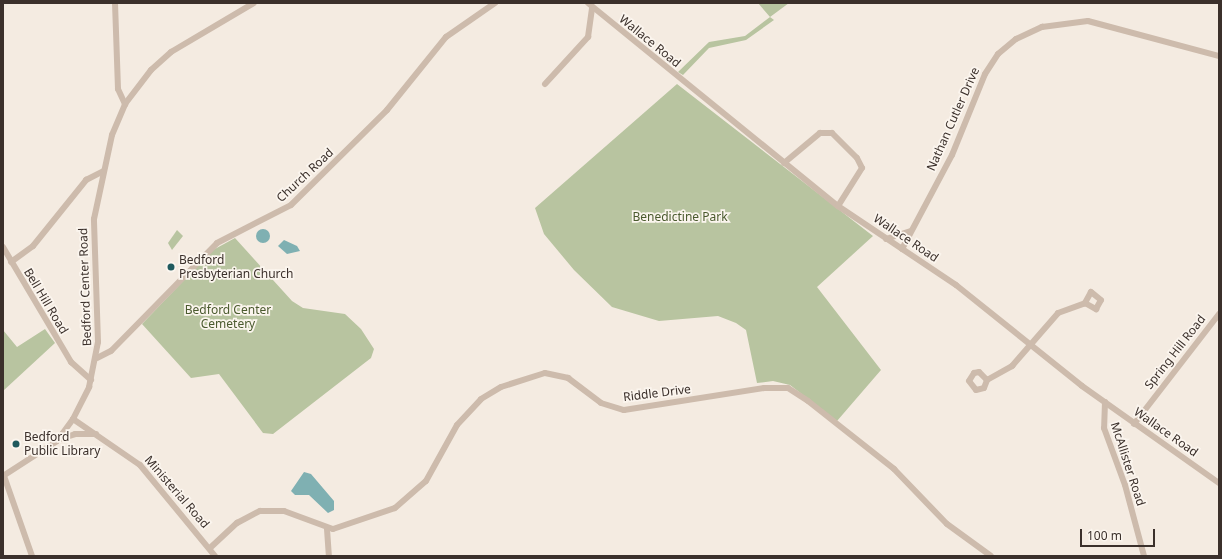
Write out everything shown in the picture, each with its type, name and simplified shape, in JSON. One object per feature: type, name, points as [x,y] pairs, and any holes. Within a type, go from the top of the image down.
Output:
[{"type":"street","points":[[115,3],[118,88],[125,104]]},
{"type":"street","name":"Bedford Center Road","points":[[32,556],[4,476],[57,441],[73,419],[91,380],[97,358],[93,229],[112,135],[125,104],[151,70],[171,52],[254,3]]},
{"type":"street","name":"Church Road","points":[[97,358],[111,351],[217,243],[291,205],[382,114],[446,37],[495,3]]},
{"type":"street","points":[[544,84],[588,37],[590,5]]},
{"type":"street","name":"Wallace Road","points":[[590,5],[784,164],[838,206],[956,285],[1030,345],[1134,424],[1219,483]]},
{"type":"street","name":"Nathan Cutler Drive","points":[[902,249],[910,231],[952,155],[985,74],[998,54],[1026,33],[1065,22],[1088,21],[1219,56]]},
{"type":"street","points":[[784,164],[820,133],[832,133],[857,158],[862,168],[838,206]]},
{"type":"street","points":[[11,262],[33,246],[86,180],[104,171]]},
{"type":"street","points":[[886,239],[910,231]]},
{"type":"street","name":"Bell Hill Road","points":[[3,247],[71,362],[91,380]]},
{"type":"street","points":[[987,380],[1007,371],[1058,314],[1085,303]]},
{"type":"street","name":"Spring Hill Road","points":[[1134,424],[1219,314]]},
{"type":"street","name":"Riddle Drive","points":[[327,529],[374,517],[410,498],[426,481],[457,425],[480,399],[528,376],[551,373],[573,381],[606,406],[624,410],[764,388],[788,388],[808,401],[894,469],[947,524],[991,556]]},
{"type":"street","name":"McAllister Road","points":[[1105,402],[1104,428],[1125,485],[1144,556]]},
{"type":"street","name":"Ministerial Road","points":[[73,419],[97,434],[140,465],[210,548],[215,556]]},
{"type":"street","points":[[57,441],[75,434],[97,434]]},
{"type":"street","points":[[210,548],[237,523],[260,511],[284,511],[327,529],[329,556]]},
{"type":"green space","points":[[758,3],[789,3],[770,17]]},
{"type":"green space","points":[[770,17],[774,20],[746,40],[709,48],[683,75],[678,72],[709,42],[745,36]]},
{"type":"green space","name":"Benedictine Park","points":[[677,84],[873,236],[817,287],[881,370],[837,421],[790,385],[773,381],[757,383],[746,330],[736,323],[718,316],[659,321],[612,307],[574,270],[544,234],[535,208]]},
{"type":"green space","points":[[177,230],[183,236],[172,250],[168,243]]},
{"type":"green space","name":"Bedford Center Cemetery","points":[[235,238],[292,301],[303,308],[345,314],[361,329],[374,349],[371,358],[273,434],[263,433],[219,374],[191,378],[142,324],[213,250]]},
{"type":"green space","points":[[45,329],[55,343],[3,391],[3,330],[17,347]]},
{"type":"water","points":[[260,229],[266,229],[270,233],[270,239],[266,243],[260,243],[256,239],[256,233]]},
{"type":"water","points":[[284,240],[297,246],[300,251],[287,254],[278,246]]},
{"type":"water","points":[[304,472],[311,474],[334,501],[334,510],[328,513],[309,495],[295,495],[291,491]]},
{"type":"place","name":"Bedford Presbyterian Church","points":[[171,267]]},
{"type":"place","name":"Bedford Public Library","points":[[16,444]]}]
